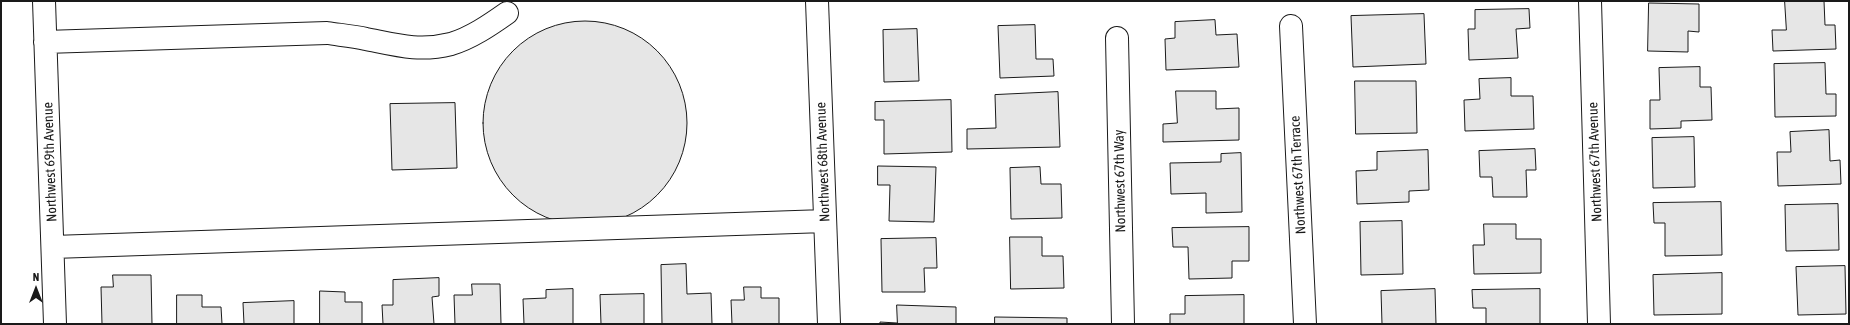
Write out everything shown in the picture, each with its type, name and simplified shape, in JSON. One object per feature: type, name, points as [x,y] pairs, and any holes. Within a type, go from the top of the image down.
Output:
[{"type":"street","name":"Northwest 69th Avenue","points":[[44,1],[55,324]]},
{"type":"street","name":"Northwest 68th Avenue","points":[[816,1],[829,324]]},
{"type":"street","name":"Northwest 67th Avenue","points":[[1590,1],[1599,324]]},
{"type":"street","points":[[45,42],[327,33],[366,38],[393,46],[426,48],[451,44],[483,30],[507,13]]},
{"type":"street","name":"Northwest 67th Terrace","points":[[1291,26],[1305,324]]},
{"type":"street","name":"Northwest 67th Way","points":[[1117,38],[1123,324]]},
{"type":"street","points":[[53,248],[825,221]]},
{"type":"building","points":[[1785,1],[1824,1],[1825,25],[1835,25],[1836,49],[1773,51],[1772,30],[1786,30]]},
{"type":"building","points":[[1649,3],[1699,4],[1699,32],[1688,31],[1688,52],[1648,51]]},
{"type":"building","points":[[1529,9],[1530,28],[1516,29],[1518,58],[1469,60],[1468,29],[1475,29],[1475,10]]},
{"type":"building","points":[[1424,14],[1426,64],[1353,67],[1351,16]]},
{"type":"building","points":[[1215,20],[1216,35],[1237,34],[1239,67],[1166,70],[1165,39],[1175,38],[1175,22]]},
{"type":"building","points":[[585,21],[605,23],[633,33],[650,44],[664,58],[679,84],[685,103],[687,123],[685,143],[675,171],[664,188],[650,202],[624,217],[605,223],[585,225],[565,223],[537,213],[520,202],[506,188],[491,162],[485,143],[483,123],[485,103],[495,75],[506,58],[520,44],[546,29],[565,23]]},
{"type":"building","points":[[1035,25],[1036,59],[1053,59],[1054,76],[1000,78],[998,26]]},
{"type":"building","points":[[917,29],[919,81],[884,82],[883,30]]},
{"type":"building","points":[[1825,63],[1826,94],[1836,94],[1836,116],[1775,117],[1774,64]]},
{"type":"building","points":[[1700,67],[1700,87],[1711,87],[1712,120],[1681,121],[1681,128],[1650,129],[1650,100],[1660,100],[1659,68]]},
{"type":"building","points":[[1511,78],[1511,96],[1533,96],[1534,129],[1465,131],[1464,100],[1480,99],[1479,79]]},
{"type":"building","points":[[1355,81],[1416,81],[1417,133],[1356,134]]},
{"type":"building","points":[[1176,91],[1216,91],[1216,109],[1239,108],[1239,140],[1163,142],[1163,124],[1177,123]]},
{"type":"building","points":[[1058,92],[1060,147],[967,149],[967,129],[996,128],[995,95]]},
{"type":"building","points":[[951,100],[952,152],[884,154],[884,120],[875,120],[875,102]]},
{"type":"building","points":[[455,103],[457,168],[392,170],[390,104]]},
{"type":"building","points":[[1829,130],[1830,161],[1840,160],[1841,184],[1778,186],[1777,152],[1791,152],[1790,132]]},
{"type":"building","points":[[1694,137],[1695,187],[1653,188],[1652,138]]},
{"type":"building","points":[[1535,149],[1536,170],[1526,170],[1527,197],[1493,197],[1492,177],[1480,177],[1479,151]]},
{"type":"building","points":[[1428,150],[1429,190],[1409,191],[1409,202],[1357,204],[1356,171],[1377,170],[1377,152]]},
{"type":"building","points":[[1241,153],[1242,212],[1206,213],[1206,193],[1171,194],[1170,163],[1221,162],[1221,154]]},
{"type":"building","points":[[878,166],[936,167],[934,222],[889,221],[890,185],[878,185]]},
{"type":"building","points":[[1040,167],[1041,184],[1061,184],[1062,218],[1011,219],[1010,168]]},
{"type":"building","points":[[1721,202],[1722,255],[1665,256],[1665,223],[1654,223],[1653,203]]},
{"type":"building","points":[[1838,204],[1839,250],[1786,251],[1785,205]]},
{"type":"building","points":[[1402,221],[1403,274],[1361,275],[1360,222]]},
{"type":"building","points":[[1484,224],[1516,224],[1516,239],[1541,239],[1541,273],[1474,274],[1473,245],[1484,245]]},
{"type":"building","points":[[1249,227],[1249,261],[1232,261],[1232,278],[1189,279],[1188,247],[1173,247],[1172,228]]},
{"type":"building","points":[[1010,237],[1042,237],[1042,256],[1063,256],[1064,288],[1011,289]]},
{"type":"building","points":[[936,238],[937,268],[924,268],[925,292],[882,292],[881,239]]},
{"type":"building","points":[[686,264],[687,294],[711,293],[712,324],[662,324],[661,265]]},
{"type":"building","points":[[1845,266],[1846,314],[1798,315],[1796,267]]},
{"type":"building","points":[[1722,273],[1722,314],[1654,315],[1653,275]]},
{"type":"building","points":[[113,275],[151,275],[152,324],[102,324],[101,287],[113,287]]},
{"type":"building","points":[[439,278],[439,296],[432,297],[434,324],[383,324],[382,305],[393,305],[393,280]]},
{"type":"building","points":[[472,284],[500,284],[501,324],[455,324],[454,295],[472,295]]},
{"type":"building","points":[[744,287],[761,287],[761,298],[779,298],[779,324],[732,324],[731,300],[744,300]]},
{"type":"building","points":[[573,289],[573,324],[524,324],[523,299],[546,298],[546,290]]},
{"type":"building","points":[[1435,289],[1436,324],[1382,324],[1381,291]]},
{"type":"building","points":[[1540,289],[1540,324],[1486,324],[1486,308],[1473,308],[1472,290]]},
{"type":"building","points":[[320,291],[345,292],[345,302],[362,302],[362,324],[320,324]]},
{"type":"building","points":[[644,294],[644,324],[601,324],[600,295]]},
{"type":"building","points":[[177,295],[202,295],[202,307],[221,307],[222,324],[177,324]]},
{"type":"building","points":[[1244,295],[1244,324],[1170,324],[1170,314],[1185,314],[1185,296]]},
{"type":"building","points":[[294,301],[294,324],[244,324],[243,303]]},
{"type":"building","points":[[897,305],[956,307],[956,324],[880,324],[880,322],[897,323]]},
{"type":"building","points":[[995,317],[1067,318],[1067,324],[995,324]]}]
